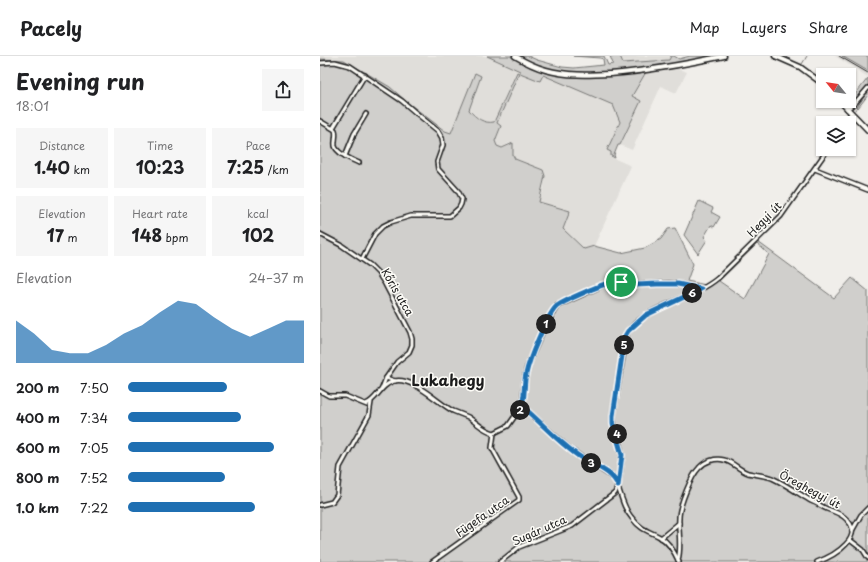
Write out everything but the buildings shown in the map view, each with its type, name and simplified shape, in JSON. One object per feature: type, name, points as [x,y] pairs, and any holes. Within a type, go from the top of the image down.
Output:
[{"type":"main road","points":[[515,56],[542,69],[577,75],[600,75],[644,71],[724,56]]},
{"type":"main road","points":[[775,56],[795,65],[816,79]]},
{"type":"main road","points":[[847,109],[868,130]]},
{"type":"street","points":[[320,63],[329,62],[345,64],[365,75],[402,101],[438,131],[442,138],[443,145],[438,162],[438,170],[461,196],[462,202],[456,212],[450,216],[411,216],[387,224],[373,237],[362,259]]},
{"type":"street","points":[[334,128],[365,75]]},
{"type":"street","points":[[847,109],[855,103],[868,88]]},
{"type":"street","points":[[345,156],[354,134],[366,114]]},
{"type":"street","points":[[320,121],[334,128],[336,133],[336,148],[345,156],[360,163]]},
{"type":"street","name":"Hegyi út","points":[[701,289],[718,278],[781,216],[823,156]]},
{"type":"street","points":[[815,169],[868,190]]},
{"type":"street","name":"Kőris utca","points":[[320,234],[341,245],[362,259],[378,273],[386,284],[408,327],[412,339],[412,345],[409,352],[397,362],[386,378]]},
{"type":"street","points":[[320,505],[332,502],[337,495],[340,467],[369,415],[371,402],[382,388],[386,378],[413,384],[455,412],[466,416],[486,430],[494,433],[508,426],[520,410],[523,403],[525,376],[528,367],[542,333],[557,306],[606,284],[621,282],[636,285],[669,283],[701,289]]},
{"type":"street","points":[[618,486],[622,455],[613,424],[613,416],[625,336],[633,325],[646,315],[701,289]]},
{"type":"street","points":[[382,388],[395,381]]},
{"type":"street","points":[[320,391],[329,396],[345,396],[370,407]]},
{"type":"street","points":[[366,404],[371,402]]},
{"type":"street","points":[[523,403],[525,409],[570,449],[614,478],[618,486],[624,508],[632,519],[645,530],[661,538],[675,554],[678,561]]},
{"type":"street","points":[[520,410],[525,409]]},
{"type":"street","name":"Fügefa utca","points":[[432,562],[519,500],[519,497],[492,448],[494,433]]},
{"type":"street","name":"Öreghegyi út","points":[[678,561],[680,552],[679,516],[683,499],[698,468],[704,463],[713,460],[723,460],[736,465],[746,472],[774,480],[825,508],[845,517],[849,522],[852,531]]},
{"type":"street","name":"Sugár utca","points":[[500,562],[520,547],[572,526],[608,500],[615,493],[618,486]]},
{"type":"street","points":[[817,562],[827,559],[836,553],[850,540],[852,531],[861,515],[868,508]]},
{"type":"street","points":[[661,538],[679,523]]},
{"type":"street","points":[[850,540],[863,550],[868,558]]},
{"type":"shaded area","points":[[320,56],[487,56],[540,81],[543,74],[613,105],[620,122],[607,150],[612,152],[611,157],[631,166],[594,246],[584,249],[563,229],[570,211],[539,202],[544,187],[543,170],[515,159],[510,143],[502,148],[497,146],[495,141],[501,126],[497,124],[519,73],[516,72],[494,122],[487,123],[482,121],[469,110],[481,76],[475,74],[451,133],[445,131],[390,87],[368,74],[344,60],[320,59]]},
{"type":"shaded area","points":[[487,56],[528,56],[562,67],[574,68],[604,65],[603,59],[600,58],[573,56],[604,56],[608,65],[613,64],[610,56],[620,56],[623,63],[669,60],[671,56],[679,59],[690,56],[723,56],[676,68],[646,72],[632,96],[641,101],[620,145],[618,145],[614,155],[615,158],[611,156],[611,152],[607,150],[620,122],[613,105],[543,75],[540,81],[520,73],[520,71]]},
{"type":"shaded area","points":[[620,56],[671,56],[669,60],[623,63]]},
{"type":"shaded area","points":[[835,56],[842,56],[868,71],[868,77]]},
{"type":"shaded area","points":[[842,56],[868,56],[868,71]]},
{"type":"shaded area","points":[[320,59],[344,60],[390,87],[445,131],[451,133],[475,73],[481,76],[469,110],[480,120],[494,122],[517,72],[519,73],[497,123],[501,126],[495,141],[497,146],[502,148],[513,143],[513,155],[515,159],[543,170],[545,176],[539,202],[570,211],[563,229],[584,249],[594,246],[621,253],[645,248],[661,239],[668,229],[675,228],[693,264],[687,281],[706,285],[758,242],[834,298],[852,278],[868,291],[868,562],[320,562]],"holes":[[[757,244],[769,254],[745,299],[719,281]]]},
{"type":"shaded area","points":[[675,68],[687,72],[676,93],[661,86],[632,150],[620,145],[641,101],[632,96],[646,72]]},
{"type":"shaded area","points":[[868,78],[868,95],[858,108],[856,106],[856,93]]},
{"type":"shaded area","points":[[699,201],[713,208],[711,212],[720,217],[714,227],[711,225],[704,237],[707,240],[698,254],[684,235]]},
{"type":"waterway","points":[[802,64],[807,56]]},
{"type":"waterway","points":[[855,110],[868,91]]},
{"type":"railway","points":[[839,56],[868,73]]},
{"type":"district","name":"Lukahegy","points":[[448,379]]},
{"type":"route","points":[[621,282],[636,285],[669,283],[701,289],[646,315],[633,325],[625,336],[613,416],[613,424],[622,455],[618,486],[614,478],[609,474],[570,449],[525,409],[520,410],[523,403],[525,376],[528,367],[542,333],[555,308],[560,304],[598,287],[606,284],[621,282]]}]
